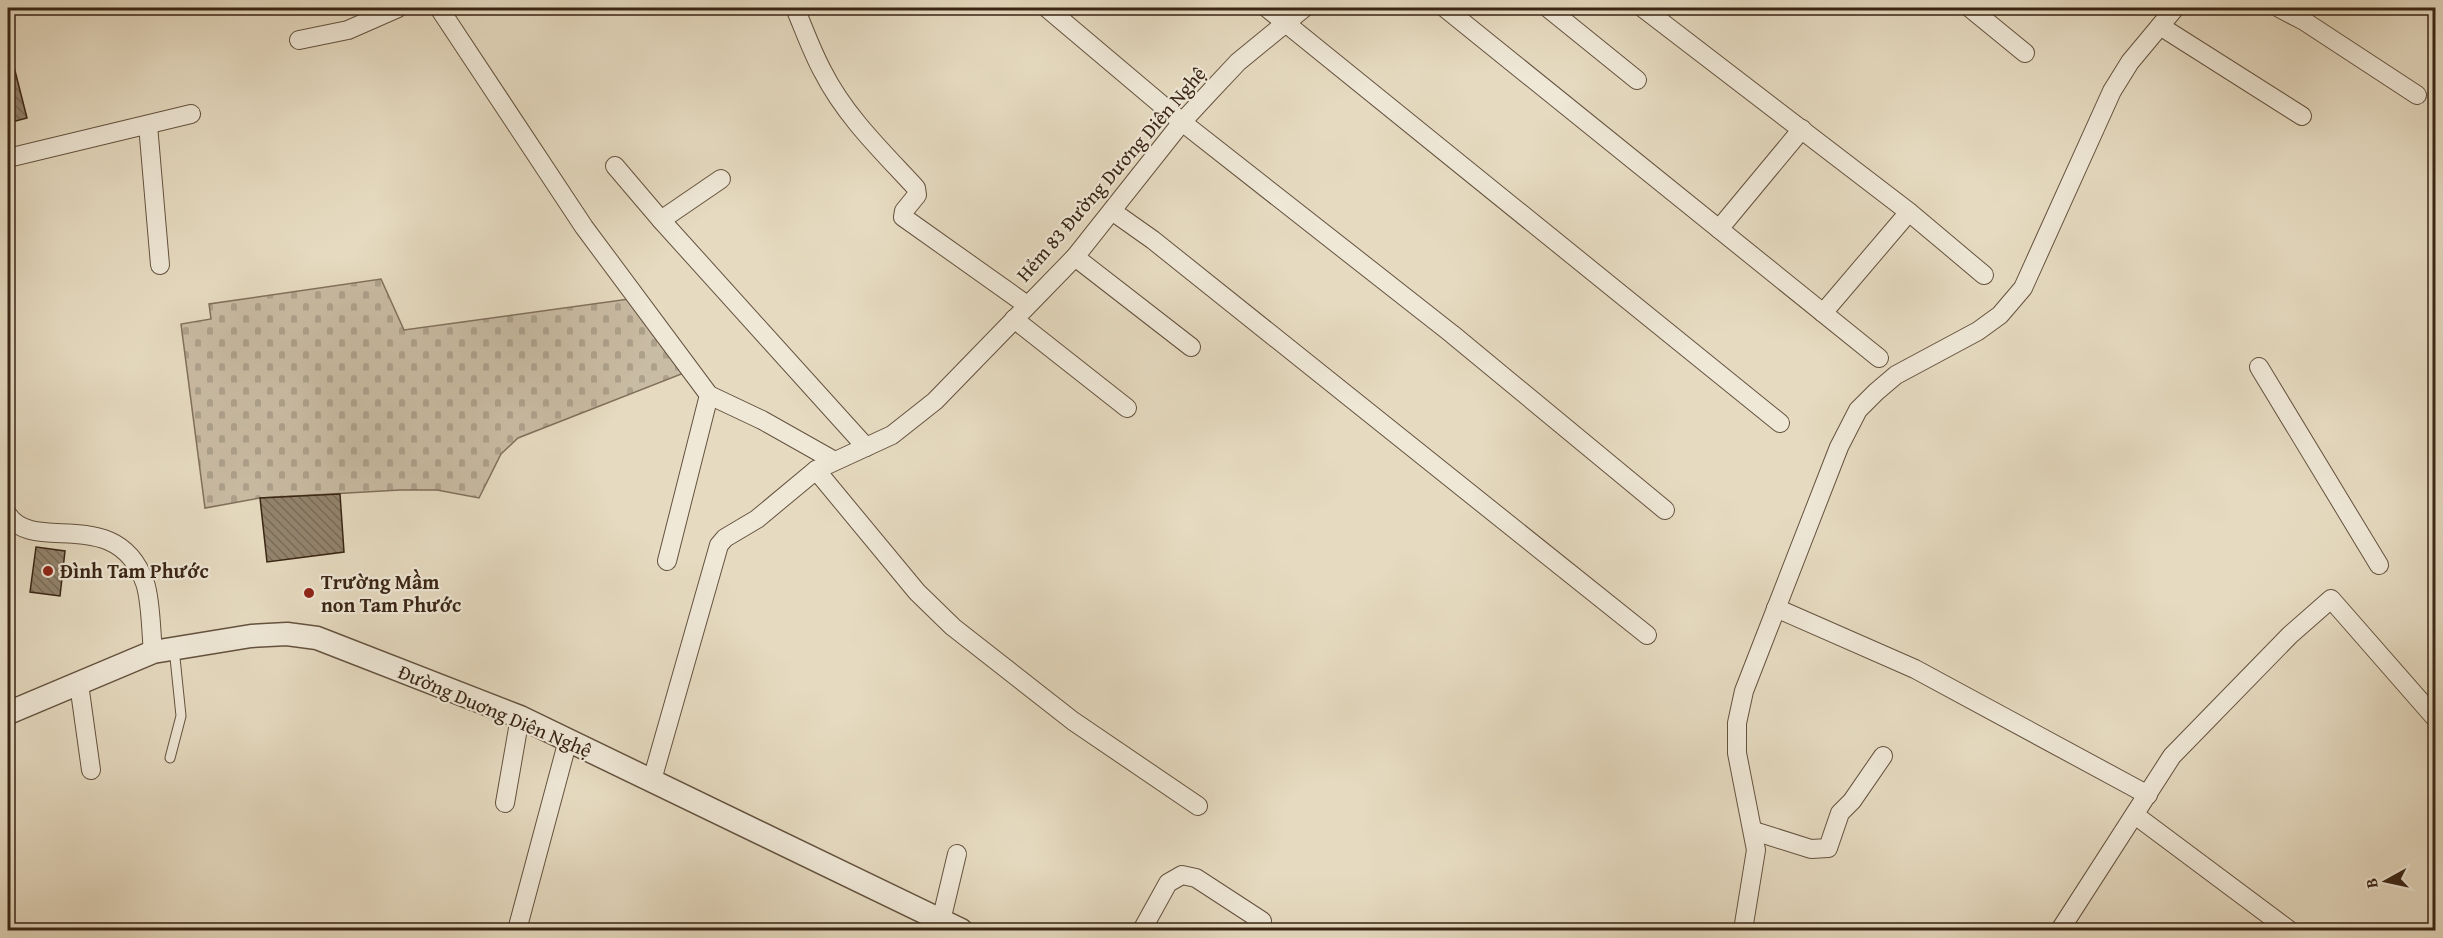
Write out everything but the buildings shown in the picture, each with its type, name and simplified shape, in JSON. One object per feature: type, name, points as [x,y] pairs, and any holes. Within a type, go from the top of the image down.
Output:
[{"type":"street","points":[[299,40],[348,30],[398,8]]},
{"type":"street","points":[[440,8],[584,227],[709,395],[762,420],[834,460]]},
{"type":"street","points":[[795,8],[822,71],[839,99],[869,139],[916,188],[917,195],[904,211],[903,217],[1027,305]]},
{"type":"street","points":[[1047,8],[1182,122],[1461,341],[1665,510]]},
{"type":"street","points":[[1268,8],[1780,423]]},
{"type":"street","name":"Hẻm 83 Đường Dương Diên Nghệ","points":[[652,780],[714,555],[719,545],[725,538],[757,519],[816,470],[891,435],[927,409],[1075,257],[1182,122],[1238,62],[1304,8]]},
{"type":"street","points":[[1445,8],[1880,358]]},
{"type":"street","points":[[1548,8],[1637,80]]},
{"type":"street","points":[[1643,8],[1909,212],[1984,275]]},
{"type":"street","points":[[1970,8],[2025,53]]},
{"type":"street","points":[[1743,930],[1756,850],[1737,753],[1737,723],[1744,691],[1839,447],[1858,410],[1896,375],[1960,342],[2000,315],[2024,288],[2112,91],[2130,62],[2175,8]]},
{"type":"street","points":[[2279,8],[2304,21],[2417,95]]},
{"type":"street","points":[[2160,26],[2302,116]]},
{"type":"street","points":[[8,158],[191,114]]},
{"type":"street","points":[[148,125],[160,265]]},
{"type":"street","points":[[1719,229],[1802,129]]},
{"type":"street","points":[[615,166],[866,447]]},
{"type":"street","points":[[661,220],[721,179]]},
{"type":"street","points":[[1112,211],[1153,240],[1647,635]]},
{"type":"street","points":[[1823,313],[1909,212]]},
{"type":"street","points":[[1075,257],[1191,347]]},
{"type":"street","points":[[1014,319],[1127,408]]},
{"type":"street","points":[[2259,367],[2379,565]]},
{"type":"street","points":[[667,561],[709,395]]},
{"type":"street","points":[[816,470],[917,591],[952,627],[1073,721],[1198,806]]},
{"type":"street","points":[[8,515],[13,524],[27,529],[93,536],[120,546],[132,558],[145,584],[164,650]]},
{"type":"street","points":[[2060,930],[2172,756],[2261,668],[2290,635],[2331,599],[2436,719]]},
{"type":"street","points":[[1776,608],[1915,669],[2148,795]]},
{"type":"street","name":"Đường Duơng Diên Nghệ","points":[[8,713],[164,650],[251,636],[287,634],[317,638],[520,717],[941,924]]},
{"type":"street","points":[[80,684],[91,770]]},
{"type":"street","points":[[505,803],[520,717]]},
{"type":"street","points":[[517,930],[568,740]]},
{"type":"street","points":[[1754,831],[1810,849],[1828,848],[1840,813],[1852,801],[1883,756]]},
{"type":"street","points":[[2135,815],[2289,930]]},
{"type":"street","points":[[941,924],[957,854]]},
{"type":"street","points":[[1142,930],[1168,883],[1182,875],[1196,878],[1262,921]]},
{"type":"lane","points":[[164,650],[181,716],[170,758]]},
{"type":"green space","points":[[381,279],[404,330],[629,299],[684,373],[518,438],[501,454],[479,498],[437,490],[400,490],[260,498],[205,508],[181,324],[211,319],[209,304]]},
{"type":"place","name":"Đình Tam Phước","points":[[48,571]]},
{"type":"place","name":"Trường Mầm non Tam Phước","points":[[309,593]]}]
